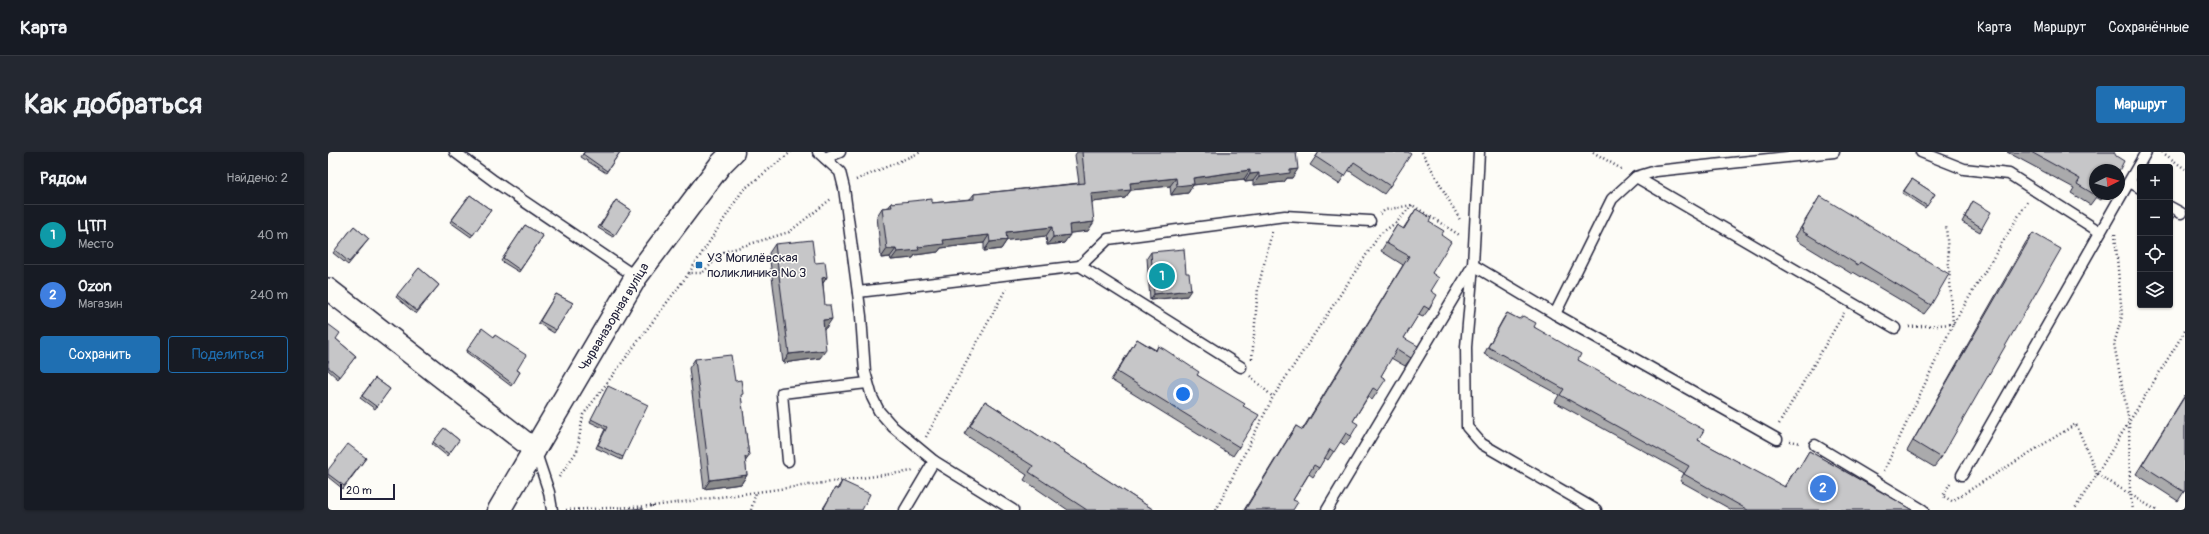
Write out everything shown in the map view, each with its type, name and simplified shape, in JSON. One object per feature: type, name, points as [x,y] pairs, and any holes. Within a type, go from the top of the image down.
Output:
[{"type":"street","name":"Чырваназорная вуліца","points":[[499,510],[636,276],[721,164],[732,152]]},
{"type":"street","points":[[328,289],[535,450]]},
{"type":"lane","points":[[455,152],[494,181],[636,276]]},
{"type":"lane","points":[[822,155],[840,152]]},
{"type":"lane","points":[[1479,152],[1473,265],[1466,347],[1468,427],[1482,444],[1596,510]]},
{"type":"lane","points":[[1555,314],[1612,199],[1636,177],[1656,171],[1834,152]]},
{"type":"lane","points":[[1920,152],[1964,169],[2009,174],[2103,228]]},
{"type":"lane","points":[[1962,475],[2146,152]]},
{"type":"lane","points":[[822,155],[840,172],[844,188],[858,292],[862,351],[867,383],[872,396],[886,421],[920,449],[932,465],[1013,510]]},
{"type":"lane","points":[[1636,177],[1895,328]]},
{"type":"lane","points":[[2130,182],[2137,186]]},
{"type":"lane","points":[[2173,209],[2181,213]]},
{"type":"lane","points":[[858,292],[1080,266],[1108,239],[1285,216],[1370,221]]},
{"type":"lane","points":[[1473,265],[1555,314],[1774,438]]},
{"type":"lane","points":[[1327,510],[1473,265]]},
{"type":"lane","points":[[1080,266],[1246,368]]},
{"type":"lane","points":[[788,461],[782,393],[867,383]]},
{"type":"lane","points":[[1815,445],[1923,510]]},
{"type":"lane","points":[[535,450],[549,492],[552,510]]},
{"type":"lane","points":[[905,510],[932,465]]},
{"type":"path","points":[[549,492],[577,450],[583,415],[689,273],[743,190],[791,152]]},
{"type":"path","points":[[689,273],[702,273],[724,252],[789,232],[844,188],[859,178],[922,152]]},
{"type":"path","points":[[1422,152],[1474,245]]},
{"type":"path","points":[[1593,152],[1636,177]]},
{"type":"path","points":[[2162,152],[2185,169]]},
{"type":"path","points":[[1878,483],[1953,324],[2035,190]]},
{"type":"path","points":[[1370,221],[1385,210],[1412,205],[1474,245]]},
{"type":"path","points":[[1216,510],[1273,397],[1380,234],[1398,222],[1412,205]]},
{"type":"path","points":[[1252,362],[1258,288],[1275,218]]},
{"type":"path","points":[[1946,225],[1953,324]]},
{"type":"path","points":[[2103,228],[2116,235],[2122,316],[2114,344],[2129,421],[2130,493],[2133,510]]},
{"type":"path","points":[[920,449],[1014,274]]},
{"type":"path","points":[[1815,445],[1774,438],[1850,302]]},
{"type":"path","points":[[1895,328],[1953,324]]},
{"type":"path","points":[[2074,510],[2185,331]]},
{"type":"path","points":[[1246,368],[1251,376],[1273,397]]},
{"type":"path","points":[[1246,368],[1251,376]]},
{"type":"path","points":[[562,510],[652,506],[756,492],[932,465]]},
{"type":"path","points":[[2097,474],[2156,510]]},
{"type":"path","points":[[751,510],[756,492]]},
{"type":"path","points":[[652,506],[653,510]]},
{"type":"building","points":[[585,152],[620,152],[607,171],[583,154]]},
{"type":"building","points":[[1082,152],[1296,152],[1298,169],[1290,170],[1290,173],[1259,177],[1259,173],[1250,174],[1250,170],[1193,178],[1194,184],[1177,186],[1176,178],[1130,183],[1131,190],[1091,194],[1094,222],[1069,225],[1070,235],[1053,237],[1052,227],[1006,232],[1007,240],[990,242],[989,235],[943,240],[944,244],[918,247],[919,250],[897,252],[896,249],[887,249],[882,208],[892,207],[891,203],[932,199],[932,203],[974,199],[974,194],[1085,183]]},
{"type":"building","points":[[1319,152],[1408,152],[1411,154],[1390,186],[1354,162],[1345,176],[1316,157]]},
{"type":"building","points":[[2031,152],[2114,152],[2116,156],[2124,161],[2122,164],[2089,164],[2089,191],[2077,184],[2080,179]]},
{"type":"building","points":[[1912,179],[1935,194],[1927,206],[1904,191]]},
{"type":"building","points":[[470,195],[491,210],[473,235],[452,220]]},
{"type":"building","points":[[1820,196],[1949,274],[1931,305],[1860,262],[1858,265],[1802,231],[1803,229],[1801,228]]},
{"type":"building","points":[[616,200],[631,210],[615,235],[600,226]]},
{"type":"building","points":[[1973,201],[1991,212],[1982,228],[1965,217]]},
{"type":"building","points":[[1416,209],[1431,218],[1429,222],[1444,231],[1441,235],[1451,242],[1432,273],[1439,278],[1431,291],[1437,295],[1429,309],[1424,306],[1404,338],[1418,346],[1411,358],[1397,349],[1381,376],[1386,379],[1378,391],[1373,388],[1353,421],[1358,424],[1351,436],[1346,433],[1334,452],[1330,449],[1319,468],[1314,465],[1293,500],[1298,502],[1293,510],[1245,510],[1296,426],[1303,430],[1409,256],[1386,243],[1397,225],[1404,229]]},
{"type":"building","points":[[525,225],[543,236],[520,270],[503,258]]},
{"type":"building","points":[[354,226],[369,239],[349,262],[335,250]]},
{"type":"building","points":[[2033,233],[2061,249],[1941,458],[1913,441]]},
{"type":"building","points":[[812,240],[815,263],[825,262],[827,277],[822,278],[825,305],[830,305],[832,319],[823,320],[826,350],[789,354],[775,244]]},
{"type":"building","points":[[1184,249],[1186,273],[1189,273],[1191,290],[1154,294],[1151,252]]},
{"type":"building","points":[[419,268],[439,285],[417,311],[397,295]]},
{"type":"building","points":[[556,294],[573,303],[556,330],[540,321]]},
{"type":"building","points":[[1507,313],[1519,319],[1523,316],[1536,323],[1534,327],[1581,354],[1578,360],[1704,430],[1698,440],[1785,487],[1809,451],[1913,510],[1748,510],[1684,474],[1689,466],[1560,395],[1564,389],[1488,347]]},
{"type":"building","points":[[328,324],[340,333],[336,339],[356,356],[340,377],[328,367]]},
{"type":"building","points":[[482,328],[494,337],[495,335],[526,355],[517,370],[520,372],[513,384],[467,350]]},
{"type":"building","points":[[1137,339],[1156,351],[1158,346],[1164,349],[1199,372],[1197,375],[1245,404],[1243,406],[1259,415],[1239,447],[1117,372]]},
{"type":"building","points":[[731,355],[735,381],[741,380],[743,394],[741,395],[749,456],[745,457],[747,475],[710,480],[695,359]]},
{"type":"building","points":[[375,378],[390,389],[377,407],[362,396]]},
{"type":"building","points":[[608,386],[648,405],[623,457],[598,445],[607,427],[591,419]]},
{"type":"building","points":[[2185,396],[2185,490],[2184,492],[2142,465]]},
{"type":"building","points":[[985,401],[1154,510],[1087,510],[1029,472],[1033,466],[970,426]]},
{"type":"building","points":[[444,428],[459,440],[449,454],[433,442]]},
{"type":"building","points":[[348,444],[366,458],[344,486],[328,474],[328,470]]},
{"type":"building","points":[[842,481],[870,494],[862,510],[823,510],[835,488],[838,490]]},
{"type":"building","points":[[643,508],[643,510],[622,510]]},
{"type":"place","name":"УЗ Могилёвская поликлиника № 3","points":[[699,265]]},
{"type":"place","name":"ЦТП","points":[[1162,276]]},
{"type":"place","name":"Ozon","points":[[1823,488]]}]
